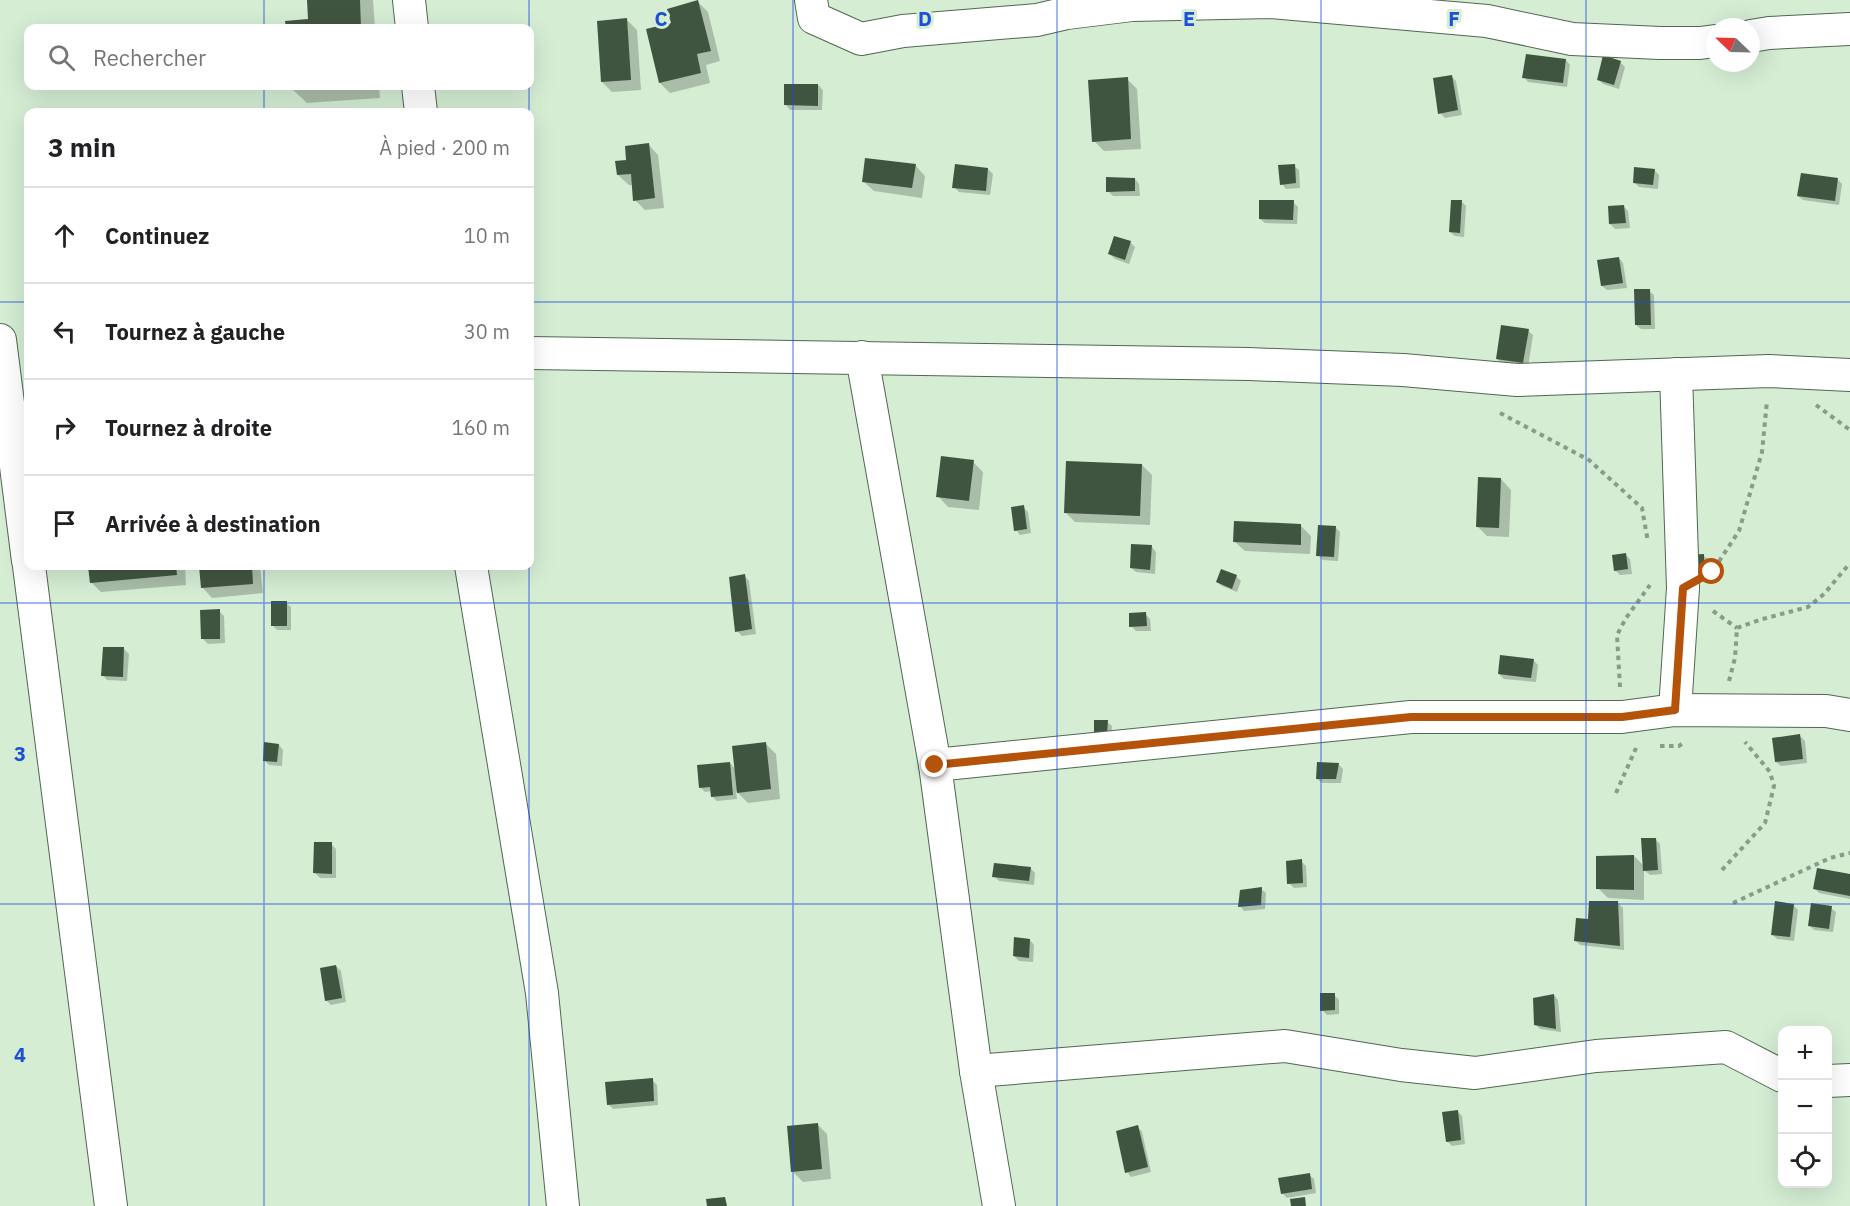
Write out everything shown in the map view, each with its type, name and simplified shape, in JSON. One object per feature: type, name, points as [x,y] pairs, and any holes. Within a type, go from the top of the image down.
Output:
[{"type":"street","points":[[409,0],[412,24]]},
{"type":"street","points":[[811,0],[814,18],[861,39],[903,31],[1037,20],[1067,13],[1132,5],[1270,2],[1487,21],[1572,39],[1660,43],[1706,42]]},
{"type":"street","points":[[1760,35],[1850,29]]},
{"type":"street","points":[[418,90],[421,108]]},
{"type":"street","points":[[0,340],[11,378],[24,518]]},
{"type":"street","points":[[534,353],[1249,364],[1403,370],[1517,380],[1769,371],[1850,375]]},
{"type":"street","points":[[862,357],[935,765],[976,1071],[999,1206]]},
{"type":"street","points":[[1675,710],[1683,588],[1676,374]]},
{"type":"street","points":[[30,570],[111,1206]]},
{"type":"street","points":[[472,570],[542,993],[563,1206]]},
{"type":"street","points":[[935,765],[1411,717],[1622,717],[1675,710],[1826,711],[1850,716]]},
{"type":"street","points":[[976,1071],[1284,1047],[1401,1065],[1475,1073],[1596,1056],[1726,1047],[1778,1074]]},
{"type":"street","points":[[1832,1081],[1850,1080]]},
{"type":"path","points":[[1683,588],[1712,572],[1738,531],[1762,452],[1769,371]]},
{"type":"path","points":[[1813,402],[1850,430]]},
{"type":"path","points":[[1500,413],[1590,460],[1631,497],[1642,508],[1649,549]]},
{"type":"path","points":[[1636,746],[1623,738],[1617,635],[1626,618],[1654,579],[1683,588],[1737,628]]},
{"type":"path","points":[[1720,711],[1770,772],[1774,786],[1765,823],[1722,870]]},
{"type":"path","points":[[1733,903],[1830,858],[1850,853]]},
{"type":"building","points":[[307,0],[360,0],[361,24],[285,24],[285,21],[308,19]]},
{"type":"building","points":[[698,0],[711,51],[697,54],[701,73],[659,83],[646,29],[671,23],[667,9]]},
{"type":"building","points":[[627,18],[631,80],[601,82],[597,21]]},
{"type":"building","points":[[1526,54],[1566,59],[1563,83],[1522,78]]},
{"type":"building","points":[[1603,55],[1621,61],[1614,85],[1597,80]]},
{"type":"building","points":[[1452,75],[1458,110],[1438,114],[1433,78]]},
{"type":"building","points":[[1128,77],[1131,139],[1092,142],[1088,80]]},
{"type":"building","points":[[784,84],[818,84],[818,106],[784,105]]},
{"type":"building","points":[[649,143],[655,198],[633,201],[631,174],[617,175],[615,161],[626,160],[625,146]]},
{"type":"building","points":[[865,158],[916,164],[912,188],[862,182]]},
{"type":"building","points":[[955,164],[988,168],[986,191],[952,188]]},
{"type":"building","points":[[1295,164],[1296,183],[1280,185],[1278,165]]},
{"type":"building","points":[[1634,167],[1655,169],[1653,185],[1633,183]]},
{"type":"building","points":[[1801,173],[1838,178],[1835,201],[1797,196]]},
{"type":"building","points":[[1106,177],[1135,178],[1135,191],[1106,192]]},
{"type":"building","points":[[1259,200],[1294,200],[1293,220],[1259,219]]},
{"type":"building","points":[[1451,200],[1462,200],[1460,233],[1449,232]]},
{"type":"building","points":[[1624,205],[1626,223],[1609,224],[1608,206]]},
{"type":"building","points":[[1114,236],[1131,241],[1125,260],[1108,254]]},
{"type":"building","points":[[1619,257],[1623,283],[1601,286],[1597,260]]},
{"type":"building","points":[[1634,289],[1650,289],[1651,325],[1635,325]]},
{"type":"building","points":[[1501,325],[1529,329],[1523,363],[1496,359]]},
{"type":"building","points":[[941,456],[974,460],[969,501],[936,497]]},
{"type":"building","points":[[1066,461],[1142,464],[1140,516],[1064,513]]},
{"type":"building","points":[[1478,477],[1501,478],[1499,528],[1476,527]]},
{"type":"building","points":[[1024,505],[1027,529],[1014,531],[1011,507]]},
{"type":"building","points":[[1234,521],[1301,524],[1301,545],[1233,542]]},
{"type":"building","points":[[1318,525],[1336,526],[1334,557],[1316,556]]},
{"type":"building","points":[[1131,544],[1152,545],[1150,570],[1130,568]]},
{"type":"building","points":[[1626,553],[1628,569],[1614,571],[1612,555]]},
{"type":"building","points":[[1704,554],[1704,572],[1686,573],[1686,555]]},
{"type":"building","points":[[1221,569],[1237,575],[1232,589],[1216,582]]},
{"type":"building","points":[[88,570],[176,570],[177,575],[90,583]]},
{"type":"building","points":[[199,570],[252,570],[253,584],[201,588]]},
{"type":"building","points":[[745,574],[752,629],[735,632],[729,577]]},
{"type":"building","points":[[271,601],[287,601],[287,626],[271,626]]},
{"type":"building","points":[[220,609],[220,639],[201,639],[200,610]]},
{"type":"building","points":[[1146,612],[1147,626],[1129,627],[1129,613]]},
{"type":"building","points":[[103,647],[124,647],[123,677],[101,676]]},
{"type":"building","points":[[1500,655],[1534,659],[1531,678],[1498,674]]},
{"type":"building","points":[[1094,720],[1108,720],[1107,734],[1094,734]]},
{"type":"building","points":[[1800,734],[1803,759],[1775,762],[1772,738]]},
{"type":"building","points":[[264,742],[279,744],[277,762],[263,761]]},
{"type":"building","points":[[766,742],[771,789],[737,793],[732,746]]},
{"type":"building","points":[[730,762],[733,795],[711,797],[710,787],[699,788],[697,765]]},
{"type":"building","points":[[1317,762],[1339,763],[1336,779],[1316,779]]},
{"type":"building","points":[[1641,838],[1656,838],[1658,870],[1643,871]]},
{"type":"building","points":[[314,842],[332,842],[332,874],[313,873]]},
{"type":"building","points":[[1634,855],[1634,890],[1596,889],[1596,856]]},
{"type":"building","points":[[1302,859],[1303,883],[1287,884],[1286,861]]},
{"type":"building","points":[[994,863],[1031,867],[1029,881],[992,877]]},
{"type":"building","points":[[1817,868],[1850,874],[1850,896],[1813,889]]},
{"type":"building","points":[[1262,887],[1261,905],[1238,907],[1240,890]]},
{"type":"building","points":[[1589,901],[1618,901],[1620,946],[1574,941],[1576,918],[1588,919]]},
{"type":"building","points":[[1775,901],[1794,904],[1790,937],[1771,935]]},
{"type":"building","points":[[1811,903],[1832,906],[1829,929],[1808,926]]},
{"type":"building","points":[[1014,937],[1030,939],[1029,958],[1013,956]]},
{"type":"building","points":[[336,965],[342,998],[325,1001],[320,968]]},
{"type":"building","points":[[1320,993],[1335,993],[1335,1010],[1320,1011]]},
{"type":"building","points":[[1554,994],[1556,1029],[1534,1025],[1533,998]]},
{"type":"building","points":[[653,1078],[654,1101],[607,1105],[605,1082]]},
{"type":"building","points":[[1458,1110],[1461,1140],[1446,1142],[1442,1112]]},
{"type":"building","points":[[818,1123],[822,1169],[791,1172],[787,1126]]},
{"type":"building","points":[[1138,1125],[1148,1167],[1125,1173],[1116,1131]]},
{"type":"building","points":[[1310,1173],[1312,1189],[1281,1194],[1278,1178]]},
{"type":"building","points":[[725,1197],[727,1206],[707,1206],[706,1199]]},
{"type":"building","points":[[1305,1197],[1306,1206],[1291,1206],[1290,1199]]},
{"type":"route","points":[[935,765],[1411,717],[1622,717],[1675,710],[1683,588],[1712,572]]}]
